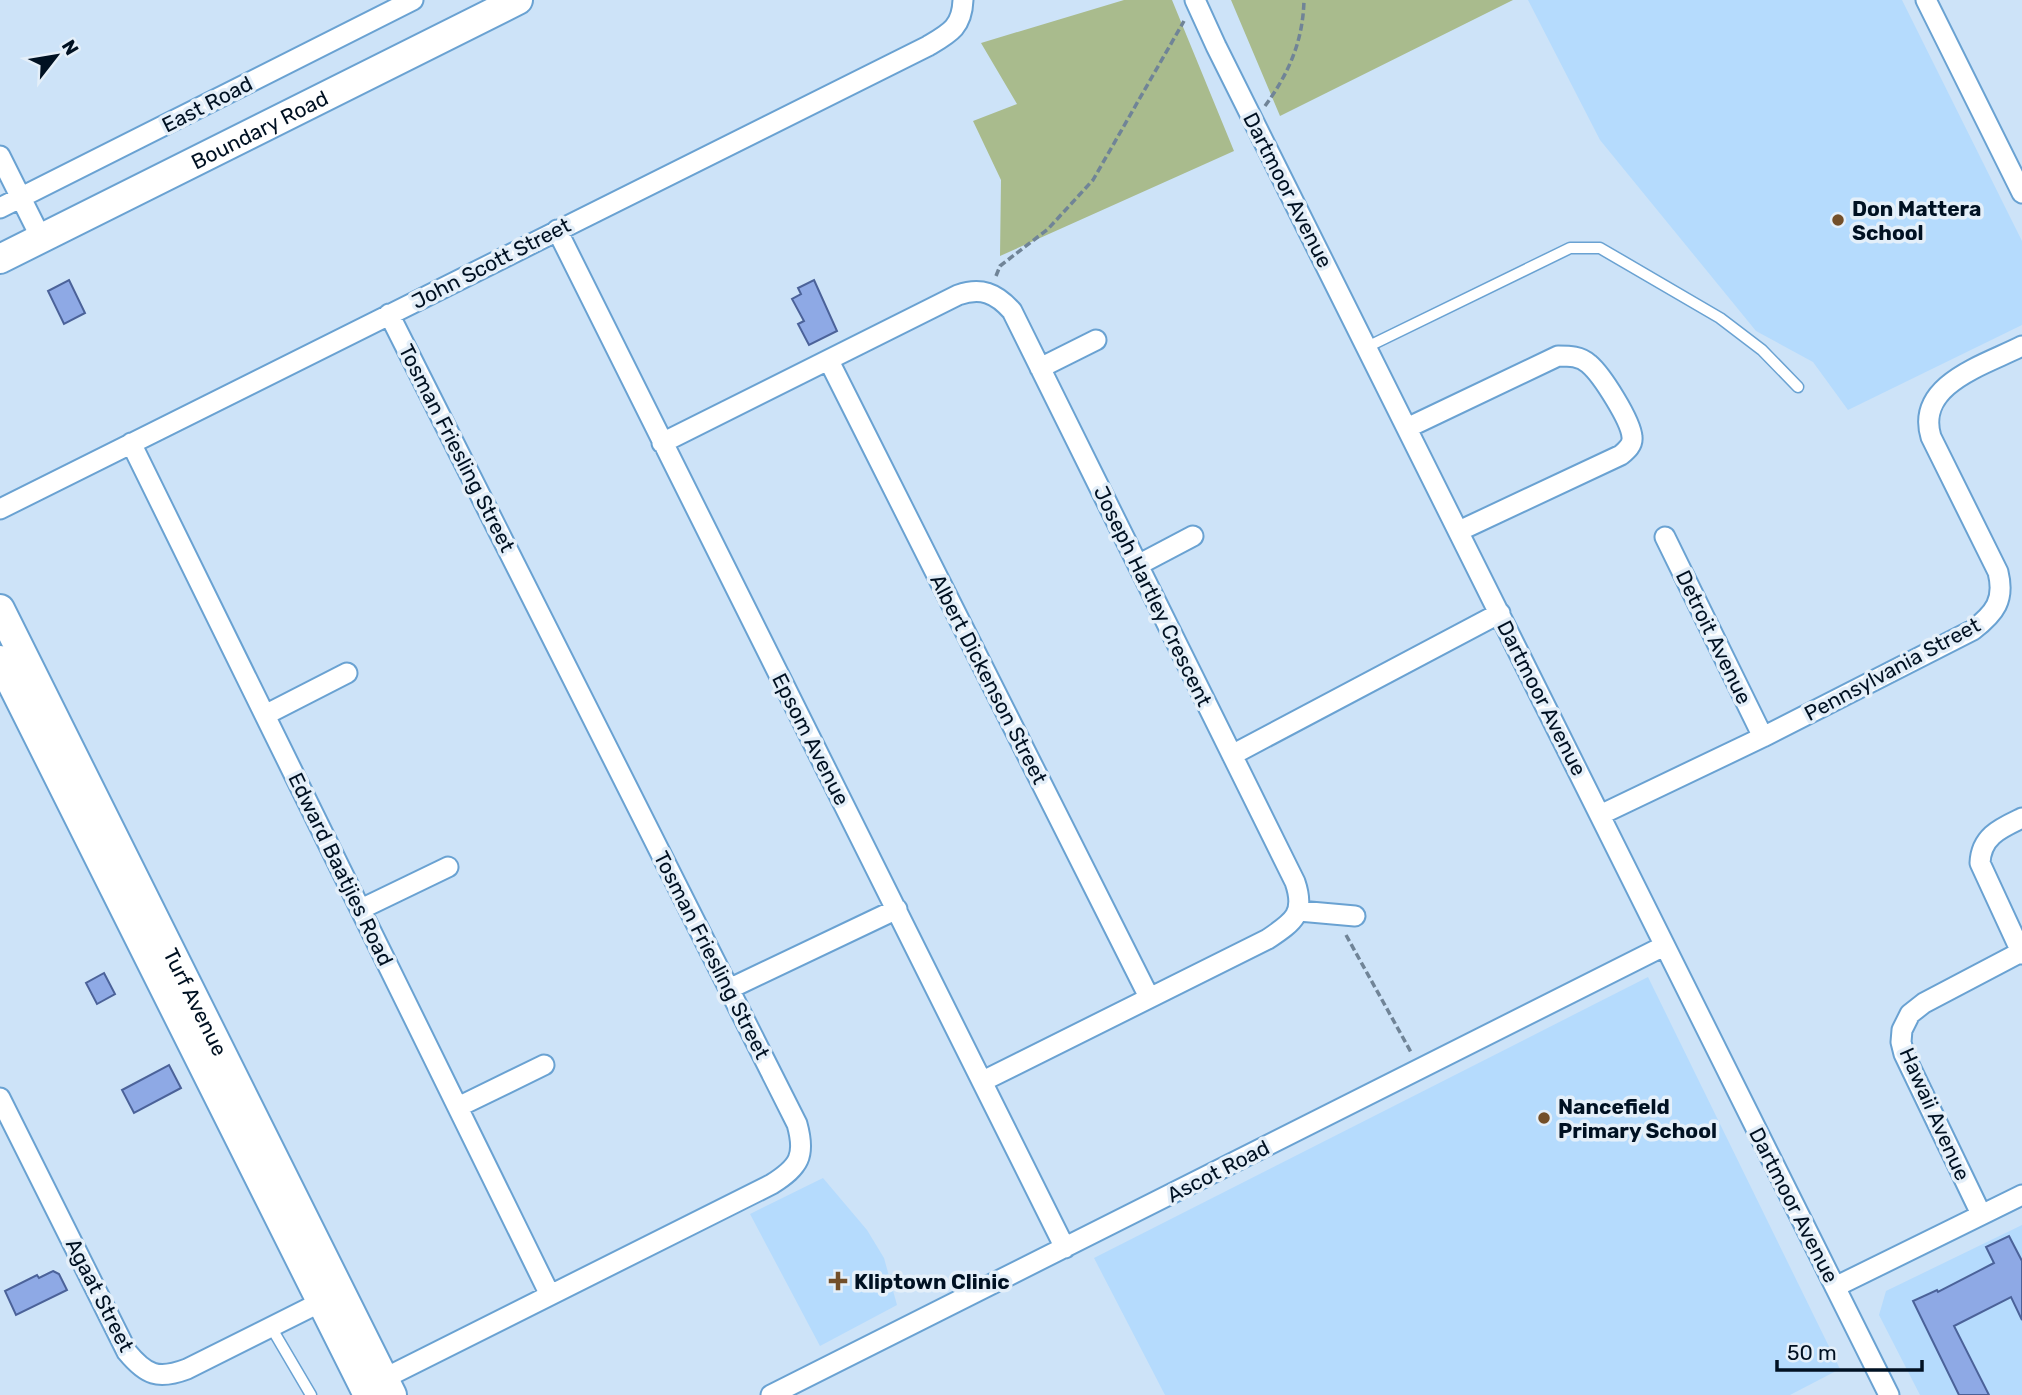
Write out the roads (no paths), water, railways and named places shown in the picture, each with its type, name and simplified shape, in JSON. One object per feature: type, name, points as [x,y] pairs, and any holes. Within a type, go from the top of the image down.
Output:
[{"type":"main road","name":"Boundary Road","points":[[0,258],[518,0]]},
{"type":"main road","name":"Turf Avenue","points":[[0,609],[6,652],[377,1389]]},
{"type":"street","name":"East Road","points":[[0,208],[413,0]]},
{"type":"street","name":"John Scott Street","points":[[0,509],[928,46],[948,34],[958,23],[963,0]]},
{"type":"street","name":"Dartmoor Avenue","points":[[1195,0],[1889,1395]]},
{"type":"street","points":[[1926,0],[2022,193]]},
{"type":"street","points":[[0,156],[41,239]]},
{"type":"street","name":"Epsom Avenue","points":[[557,230],[1065,1248]]},
{"type":"street","name":"Joseph Hartley Crescent","points":[[829,361],[970,291],[989,293],[1012,312],[1295,882],[1300,897],[1300,911]]},
{"type":"street","name":"Tosman Friesling Street","points":[[377,1389],[550,1295],[772,1184],[797,1164],[801,1139],[797,1124],[389,314]]},
{"type":"street","points":[[1040,368],[1096,340]]},
{"type":"street","name":"Pennsylvania Street","points":[[1600,815],[1763,737],[1973,630],[1993,613],[2001,594],[1998,572],[1927,425],[1933,402],[1951,382],[2022,346]]},
{"type":"street","points":[[1407,428],[1558,356],[1577,357],[1590,364],[1602,379],[1626,421],[1632,437],[1631,445],[1621,455],[1459,531]]},
{"type":"street","points":[[662,443],[829,361]]},
{"type":"street","name":"Albert Dickenson Street","points":[[829,361],[1149,997]]},
{"type":"street","name":"Edward Baatjies Road","points":[[131,443],[550,1295]]},
{"type":"street","points":[[1138,565],[1193,536]]},
{"type":"street","name":"Detroit Avenue","points":[[1665,537],[1763,737]]},
{"type":"street","points":[[1232,755],[1500,613]]},
{"type":"street","points":[[265,715],[347,673]]},
{"type":"street","points":[[2021,953],[1980,863],[1980,854],[1988,839],[2000,829],[2022,818]]},
{"type":"street","points":[[361,909],[448,867]]},
{"type":"street","points":[[729,989],[897,909]]},
{"type":"street","points":[[983,1080],[1268,939],[1293,921],[1300,911],[1355,916]]},
{"type":"street","name":"Ascot Road","points":[[771,1395],[802,1388],[1065,1248],[1664,946]]},
{"type":"street","name":"Hawaii Avenue","points":[[1981,1214],[1904,1054],[1902,1030],[1910,1014],[1924,1003],[2021,953]]},
{"type":"street","points":[[458,1107],[544,1065]]},
{"type":"street","name":"Agaat Street","points":[[0,1098],[127,1352],[149,1373],[161,1376],[173,1374],[331,1297]]},
{"type":"street","points":[[1835,1287],[2022,1195]]},
{"type":"lane","points":[[1367,347],[1570,248],[1600,248],[1720,318],[1762,350],[1798,387]]},
{"type":"lane","points":[[271,1327],[311,1395]]},
{"type":"place","name":"Don Mattera School","points":[[1838,220]]},
{"type":"place","name":"Nancefield Primary School","points":[[1544,1118]]},
{"type":"place","name":"Kliptown Clinic","points":[[838,1281]]}]
